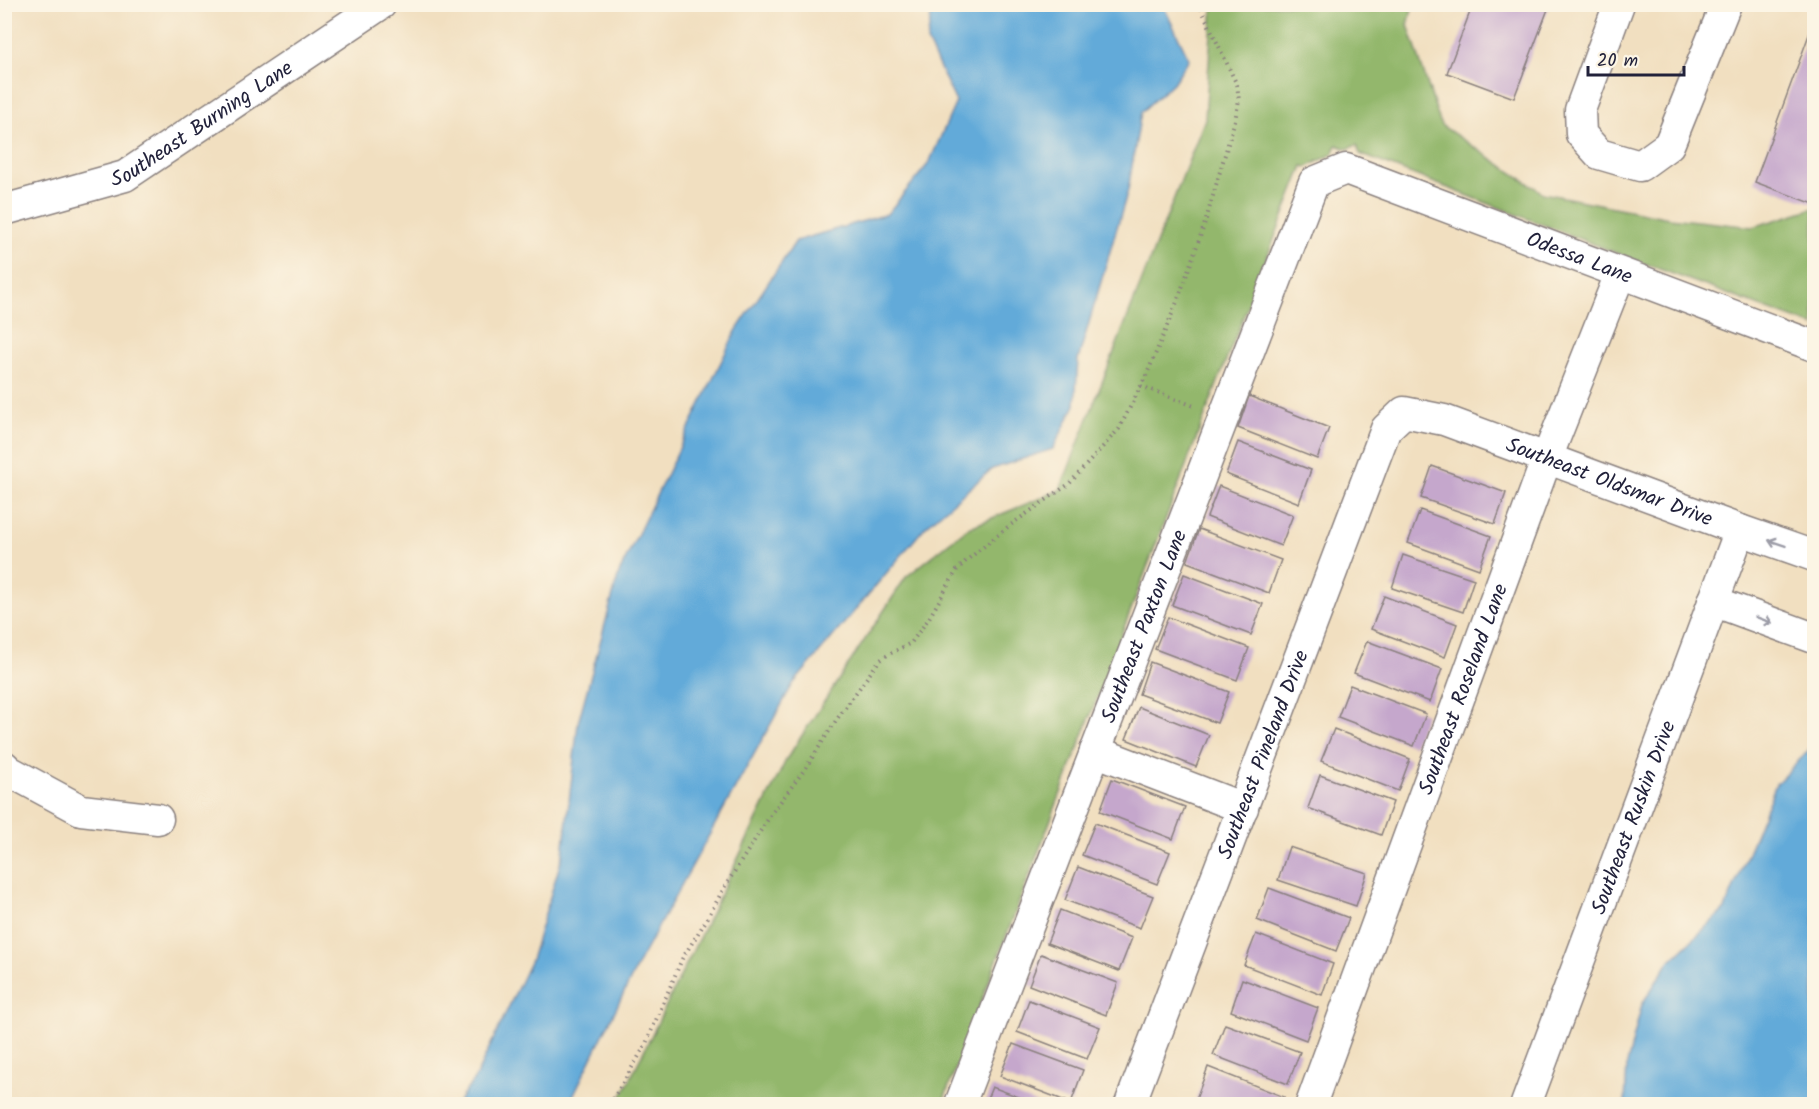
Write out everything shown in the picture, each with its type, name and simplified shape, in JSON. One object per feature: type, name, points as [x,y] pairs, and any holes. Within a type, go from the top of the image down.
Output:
[{"type":"street","name":"Southeast Burning Lane","points":[[4,210],[125,176],[381,4]]},
{"type":"street","points":[[1619,4],[1580,110],[1581,134],[1599,154],[1640,166],[1669,145],[1726,4]]},
{"type":"street","name":"Odessa Lane","points":[[1346,168],[1620,274],[1815,346]]},
{"type":"street","name":"Southeast Paxton Lane","points":[[960,1104],[1314,182],[1346,168]]},
{"type":"street","name":"Southeast Roseland Lane","points":[[1311,1104],[1548,458],[1620,274]]},
{"type":"street","name":"Southeast Oldsmar Drive","points":[[1404,412],[1444,420],[1815,556]]},
{"type":"street","name":"Southeast Pineland Drive","points":[[1130,1104],[1386,429],[1404,412]]},
{"type":"street","name":"Southeast Ruskin Drive","points":[[1526,1104],[1740,530]]},
{"type":"street","points":[[1713,601],[1815,639]]},
{"type":"street","points":[[1095,751],[1242,808]]},
{"type":"street","points":[[4,766],[9,771],[81,810],[158,819]]},
{"type":"path","points":[[610,1104],[645,1046],[682,959],[724,888],[772,813],[879,661],[911,643],[929,618],[957,570],[966,560],[995,536],[1069,484],[1119,429],[1141,386],[1177,302],[1205,223],[1229,143],[1239,100],[1233,76],[1199,4]]},
{"type":"path","points":[[1141,386],[1222,418]]},
{"type":"green space","points":[[1213,5],[1413,5],[1408,25],[1441,125],[1543,193],[1669,218],[1753,227],[1814,208],[1814,326],[1360,154],[1357,145],[1347,149],[1337,145],[1333,154],[1307,167],[1303,166],[1224,366],[942,1104],[618,1104],[787,758],[906,577],[968,528],[1060,490],[1205,119]]},
{"type":"water","points":[[953,5],[1163,5],[1189,59],[1173,83],[1141,112],[1128,190],[1078,360],[1075,405],[1053,449],[992,469],[926,526],[793,684],[641,958],[569,1104],[457,1104],[475,1078],[531,960],[563,854],[578,723],[619,573],[736,331],[796,241],[887,214],[929,163],[956,102],[927,41],[932,10]]},
{"type":"water","points":[[1814,745],[1814,1104],[1625,1104],[1627,1064],[1642,1004],[1669,962],[1725,909],[1776,784]]},
{"type":"building","points":[[1473,4],[1550,4],[1514,98],[1447,73]]},
{"type":"building","points":[[1814,21],[1814,204],[1755,182]]},
{"type":"building","points":[[1249,396],[1329,428],[1317,459],[1238,428]]},
{"type":"building","points":[[1238,442],[1311,470],[1299,503],[1226,474]]},
{"type":"building","points":[[1432,466],[1506,493],[1495,524],[1421,498]]},
{"type":"building","points":[[1219,486],[1293,515],[1281,546],[1207,517]]},
{"type":"building","points":[[1420,510],[1491,536],[1479,569],[1408,543]]},
{"type":"building","points":[[1199,529],[1281,560],[1269,593],[1187,562]]},
{"type":"building","points":[[1403,555],[1474,579],[1463,612],[1392,588]]},
{"type":"building","points":[[1184,574],[1263,604],[1251,635],[1172,605]]},
{"type":"building","points":[[1384,596],[1457,624],[1445,657],[1371,629]]},
{"type":"building","points":[[1168,617],[1249,648],[1237,680],[1155,649]]},
{"type":"building","points":[[1367,641],[1442,669],[1430,702],[1354,673]]},
{"type":"building","points":[[1150,662],[1229,692],[1217,723],[1139,694]]},
{"type":"building","points":[[1350,685],[1426,714],[1414,746],[1338,717]]},
{"type":"building","points":[[1139,707],[1209,735],[1196,767],[1126,739]]},
{"type":"building","points":[[1334,729],[1410,759],[1398,791],[1321,761]]},
{"type":"building","points":[[1320,775],[1393,802],[1381,835],[1308,808]]},
{"type":"building","points":[[1112,779],[1185,807],[1173,839],[1100,811]]},
{"type":"building","points":[[1095,823],[1170,852],[1157,884],[1082,855]]},
{"type":"building","points":[[1289,847],[1367,873],[1356,906],[1278,880]]},
{"type":"building","points":[[1078,867],[1153,896],[1140,928],[1065,900]]},
{"type":"building","points":[[1269,888],[1349,918],[1336,951],[1257,920]]},
{"type":"building","points":[[1060,910],[1132,938],[1119,971],[1047,943]]},
{"type":"building","points":[[1256,934],[1333,964],[1322,995],[1244,965]]},
{"type":"building","points":[[1041,954],[1118,983],[1106,1015],[1029,985]]},
{"type":"building","points":[[1242,979],[1318,1008],[1306,1040],[1231,1011]]},
{"type":"building","points":[[1029,1000],[1100,1027],[1087,1059],[1017,1032]]},
{"type":"building","points":[[1225,1024],[1300,1052],[1288,1084],[1213,1055]]},
{"type":"building","points":[[1013,1044],[1083,1070],[1071,1103],[1000,1076]]},
{"type":"building","points":[[1208,1067],[1284,1097],[1281,1104],[1211,1104],[1196,1099]]},
{"type":"building","points":[[992,1087],[1038,1104],[985,1104]]}]
